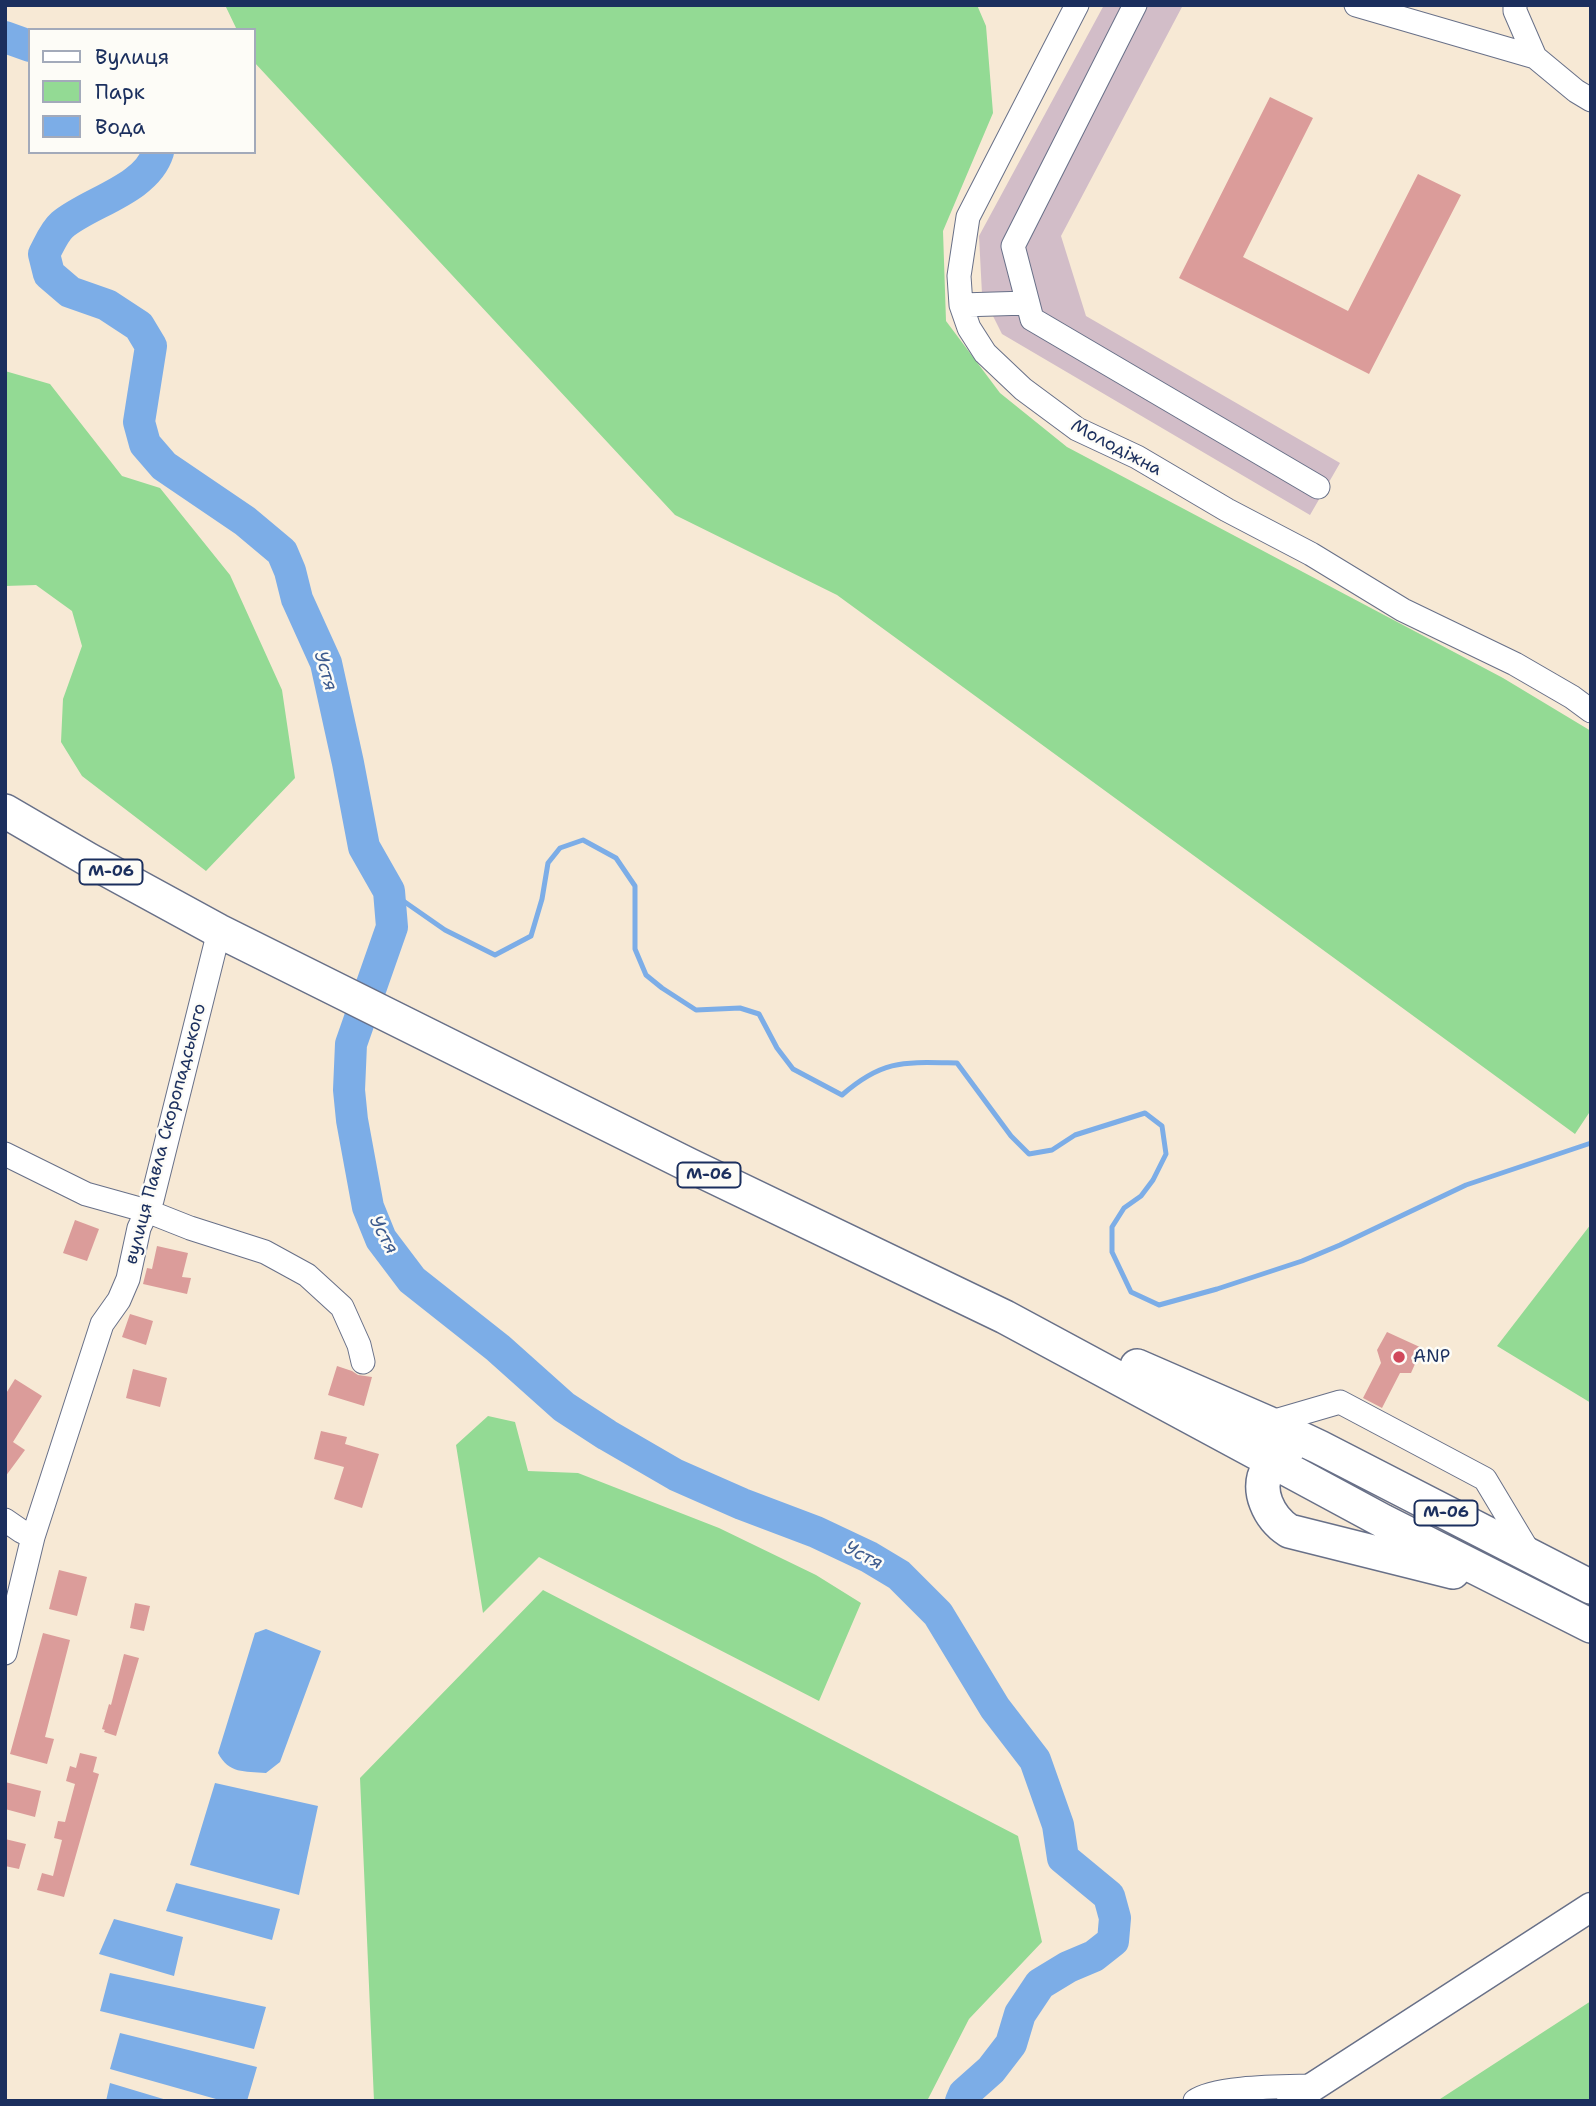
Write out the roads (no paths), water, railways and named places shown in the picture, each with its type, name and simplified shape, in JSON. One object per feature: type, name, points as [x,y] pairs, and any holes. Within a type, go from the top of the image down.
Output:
[{"type":"highway","name":"М-06","points":[[5,811],[219,931],[689,1165],[1005,1317],[1393,1527],[1591,1626]]},
{"type":"highway","name":"М-06","points":[[1005,1317],[1144,1369],[1268,1423],[1591,1587]]},
{"type":"highway","points":[[1301,1439],[1273,1461],[1266,1471],[1262,1485],[1269,1512],[1281,1526],[1289,1531],[1507,1584]]},
{"type":"main road","points":[[1302,2093],[1591,1907]]},
{"type":"street","name":"Молодіжна","points":[[1077,5],[968,218],[959,276],[961,305],[969,328],[985,353],[1023,388],[1077,429],[1136,457],[1227,510],[1311,554],[1403,610],[1515,664],[1591,711]]},
{"type":"street","points":[[1135,5],[1013,246],[1032,319],[1318,487]]},
{"type":"street","points":[[1356,5],[1535,57],[1591,100]]},
{"type":"street","points":[[1515,5],[1515,11],[1535,57]]},
{"type":"street","points":[[961,305],[1028,303]]},
{"type":"street","name":"вулиця Павла Скоропадського","points":[[5,1653],[33,1537],[102,1324],[119,1300],[128,1279],[139,1228],[152,1200],[219,931]]},
{"type":"street","points":[[5,1154],[86,1194],[147,1211],[265,1252],[307,1275],[342,1307],[359,1345],[363,1362]]},
{"type":"street","points":[[1268,1423],[1340,1402],[1485,1479],[1531,1557]]},
{"type":"street","points":[[5,1520],[33,1537]]},
{"type":"street","points":[[1195,2101],[1201,2096],[1246,2088],[1302,2093]]},
{"type":"water","points":[[266,1629],[321,1651],[280,1762],[266,1773],[232,1768],[218,1753],[255,1633]]},
{"type":"water","points":[[215,1783],[318,1806],[299,1895],[190,1865]]},
{"type":"water","points":[[176,1883],[280,1909],[272,1940],[166,1911]]},
{"type":"water","points":[[114,1919],[183,1937],[174,1976],[99,1954]]},
{"type":"water","points":[[110,1973],[266,2007],[254,2049],[100,2011]]},
{"type":"water","points":[[120,2033],[257,2067],[247,2101],[223,2101],[110,2069]]},
{"type":"water","points":[[110,2083],[170,2101],[106,2101]]},
{"type":"waterway","name":"Устя","points":[[5,37],[28,45]]},
{"type":"waterway","name":"Устя","points":[[157,154],[152,165],[129,186],[62,225],[44,254],[49,274],[70,292],[107,305],[139,326],[151,346],[139,422],[145,444],[164,466],[245,521],[282,552],[297,599],[326,663],[364,847],[389,891],[392,927],[351,1044],[349,1090],[368,1207],[381,1239],[412,1280],[498,1348],[564,1407],[607,1435],[676,1475],[816,1532],[869,1557],[899,1575],[938,1614],[995,1708],[1035,1760],[1058,1825],[1063,1858],[1109,1896],[1115,1918],[1113,1941],[1094,1956],[1068,1967],[1040,1984],[1020,2014],[1011,2044],[991,2070],[964,2094],[961,2101]]},
{"type":"waterway","points":[[389,891],[445,930],[495,955],[531,936],[542,899],[548,863],[560,848],[583,840],[616,858],[635,886],[635,949],[646,975],[696,1010],[740,1008],[759,1014],[777,1048],[793,1069],[842,1095],[870,1075],[895,1065],[957,1063],[1011,1136],[1029,1154],[1052,1150],[1075,1135],[1145,1113],[1162,1126],[1166,1154],[1153,1180],[1141,1196],[1124,1208],[1112,1227],[1112,1252],[1131,1292],[1159,1305],[1302,1261],[1466,1185],[1591,1143]]},
{"type":"place","name":"ANP","points":[[1399,1357]]}]
